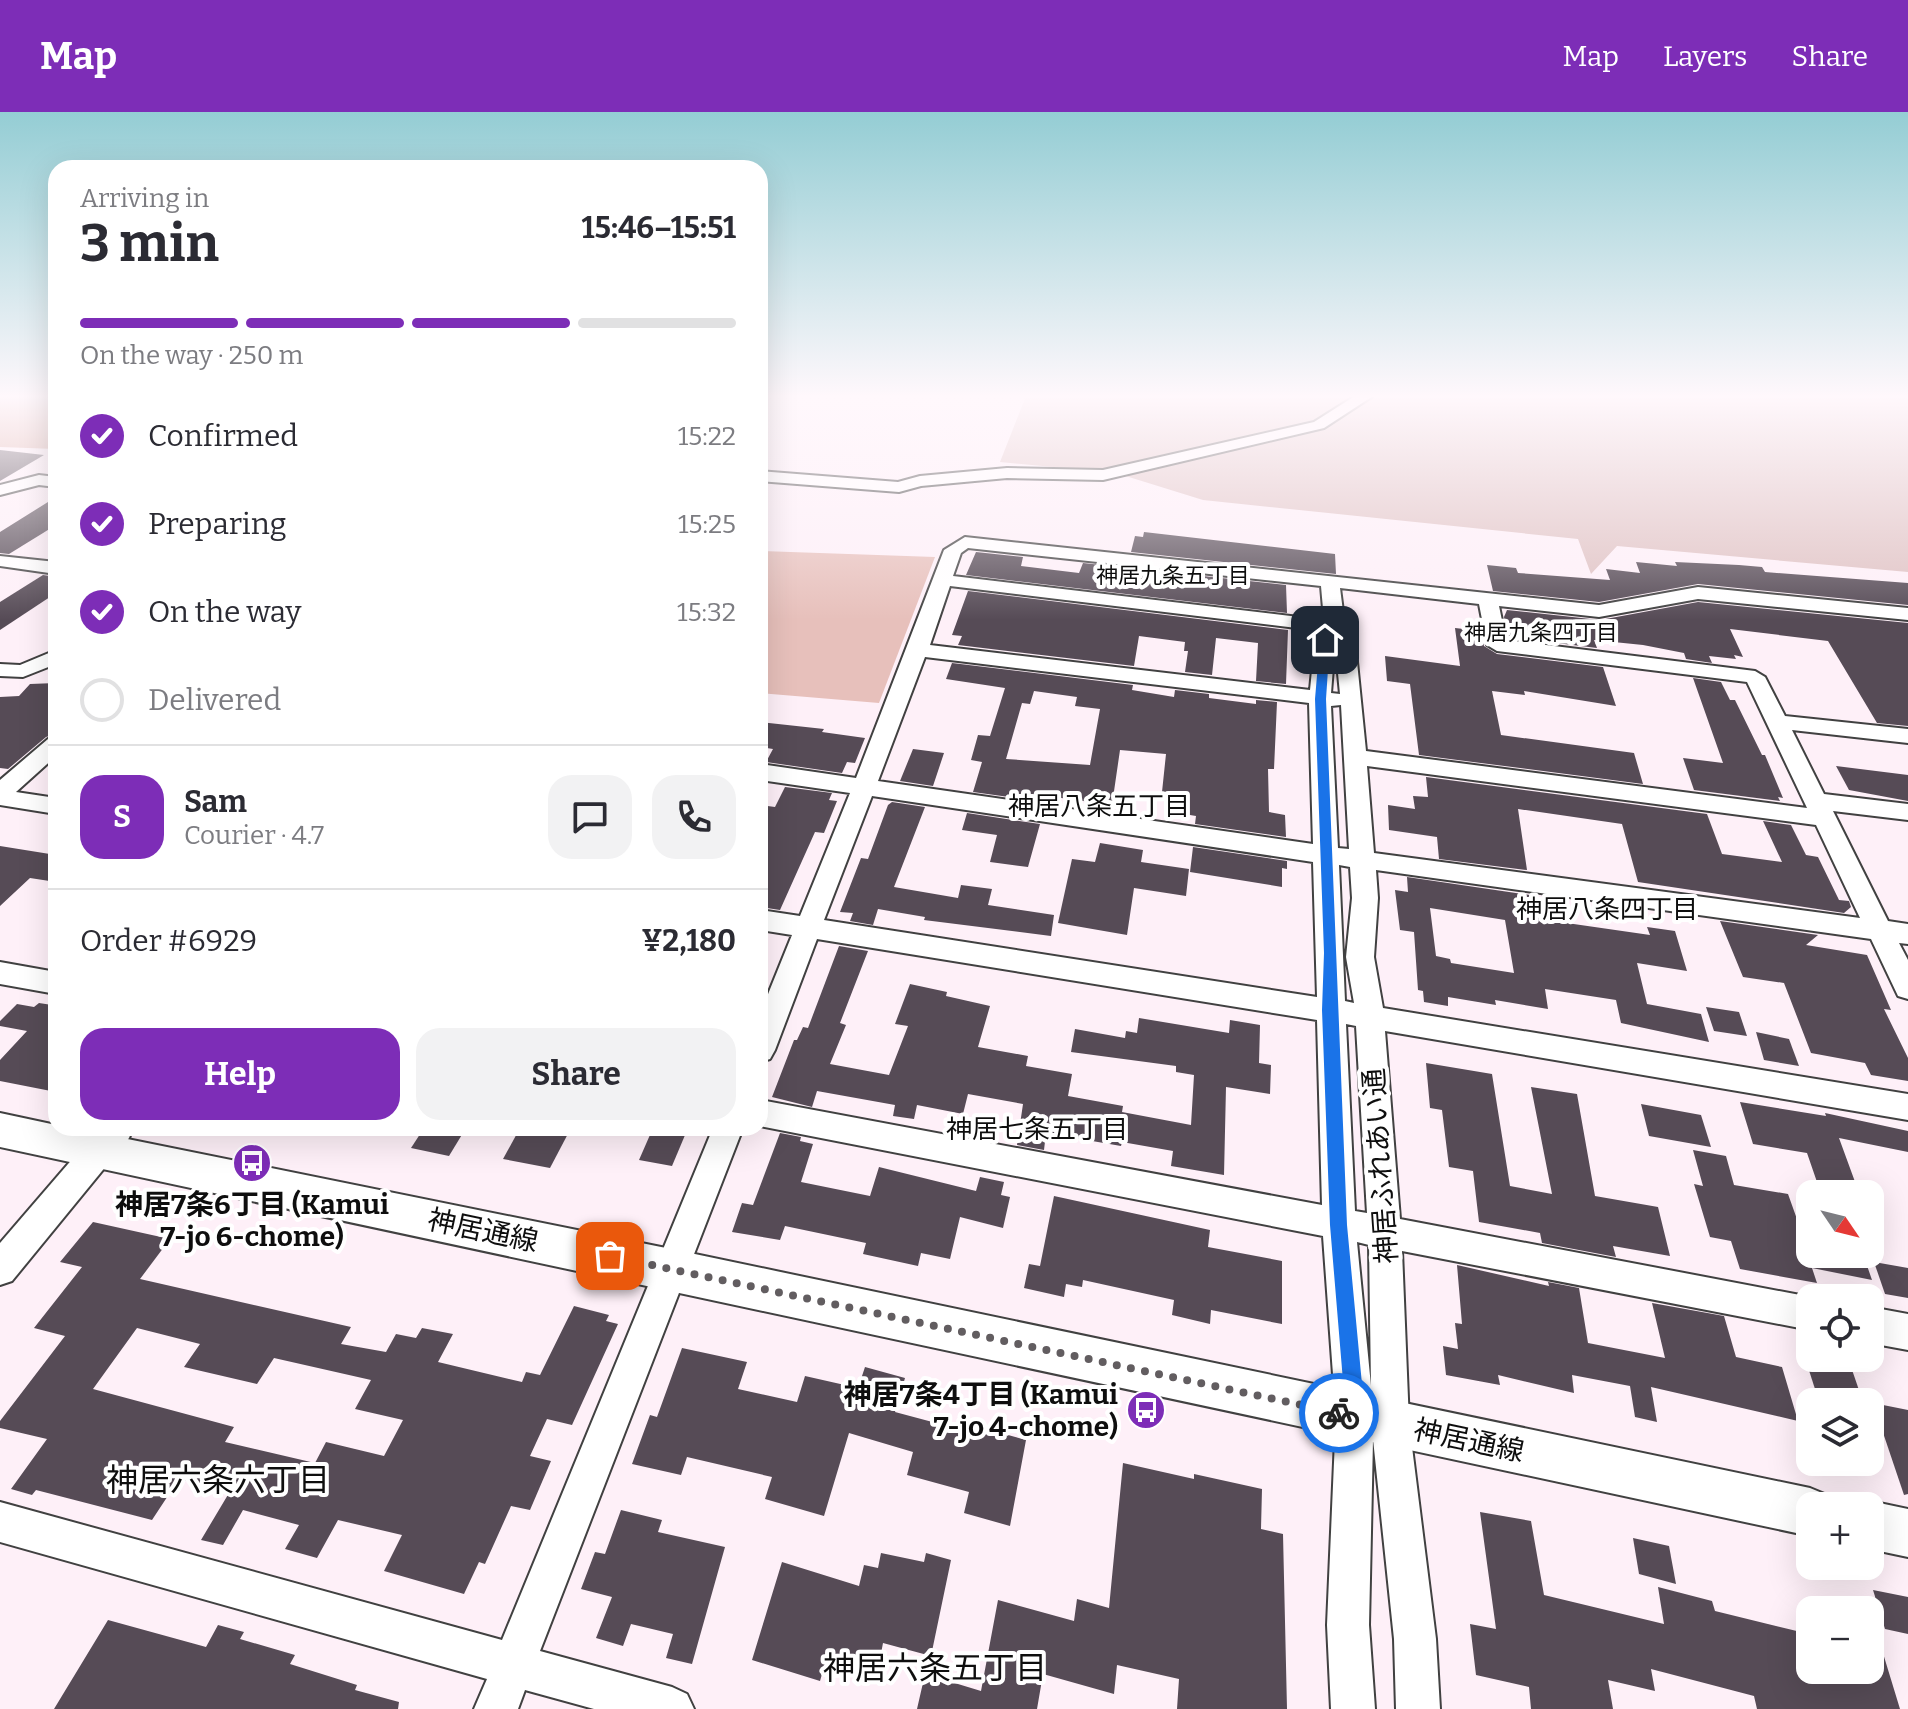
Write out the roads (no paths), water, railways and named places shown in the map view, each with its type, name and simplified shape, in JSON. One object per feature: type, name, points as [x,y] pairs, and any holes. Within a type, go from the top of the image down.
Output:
[{"type":"street","points":[[0,475],[36,471]]},
{"type":"street","points":[[768,494],[845,499],[920,481],[1007,473],[1103,475],[1122,471]]},
{"type":"street","points":[[768,477],[899,487]]},
{"type":"street","points":[[0,490],[39,480],[48,481]]},
{"type":"street","points":[[768,1030],[918,650],[953,550],[965,542],[1599,611],[1698,593],[1908,614]]},
{"type":"street","points":[[0,561],[48,567]]},
{"type":"street","points":[[943,580],[1335,627]]},
{"type":"street","name":"神居ふれあい通","points":[[1330,583],[1335,627],[1345,642],[1336,700],[1326,854],[1331,953],[1329,1010],[1339,1225],[1372,1420],[1415,1639],[1418,1709]]},
{"type":"street","points":[[1488,600],[1497,645],[1755,677],[1908,988]]},
{"type":"street","name":"神居ふれあい通","points":[[1335,627],[1325,640],[1336,700],[1355,757],[1365,898],[1360,957],[1370,1016],[1385,1234],[1372,1420],[1348,1625],[1353,1709]]},
{"type":"street","points":[[918,650],[1336,700]]},
{"type":"street","points":[[0,670],[23,671],[48,659]]},
{"type":"street","points":[[1777,722],[1908,736]]},
{"type":"street","points":[[0,795],[48,751]]},
{"type":"street","points":[[1355,757],[1821,809],[1908,812]]},
{"type":"street","points":[[768,773],[1908,934]]},
{"type":"street","points":[[0,795],[48,804]]},
{"type":"street","points":[[768,921],[1370,1016],[1908,1107]]},
{"type":"street","points":[[0,973],[48,982]]},
{"type":"street","points":[[768,1115],[1796,1310]]},
{"type":"street","name":"神居通線","points":[[0,1130],[48,1134]]},
{"type":"street","name":"神居通線","points":[[65,1136],[108,1140],[671,1269],[1796,1509]]},
{"type":"street","points":[[496,1709],[725,1136]]},
{"type":"street","points":[[0,1269],[108,1140]]},
{"type":"street","points":[[1884,1328],[1908,1332]]},
{"type":"street","points":[[0,1522],[512,1667],[672,1709]]},
{"type":"street","points":[[1884,1528],[1908,1533]]},
{"type":"place","name":"神居7条6丁目 (Kamui 7-jo 6-chome)","points":[[252,1163]]},
{"type":"place","name":"神居7条4丁目 (Kamui 7-jo 4-chome)","points":[[1146,1410]]},
{"type":"district","name":"神居九条五丁目","points":[[1173,575]]},
{"type":"district","name":"神居九条四丁目","points":[[1541,632]]},
{"type":"district","name":"神居八条五丁目","points":[[1099,806]]},
{"type":"district","name":"神居八条四丁目","points":[[1607,909]]},
{"type":"district","name":"神居七条五丁目","points":[[1037,1129]]},
{"type":"district","name":"神居六条六丁目","points":[[218,1480]]},
{"type":"district","name":"神居六条五丁目","points":[[935,1668]]}]
